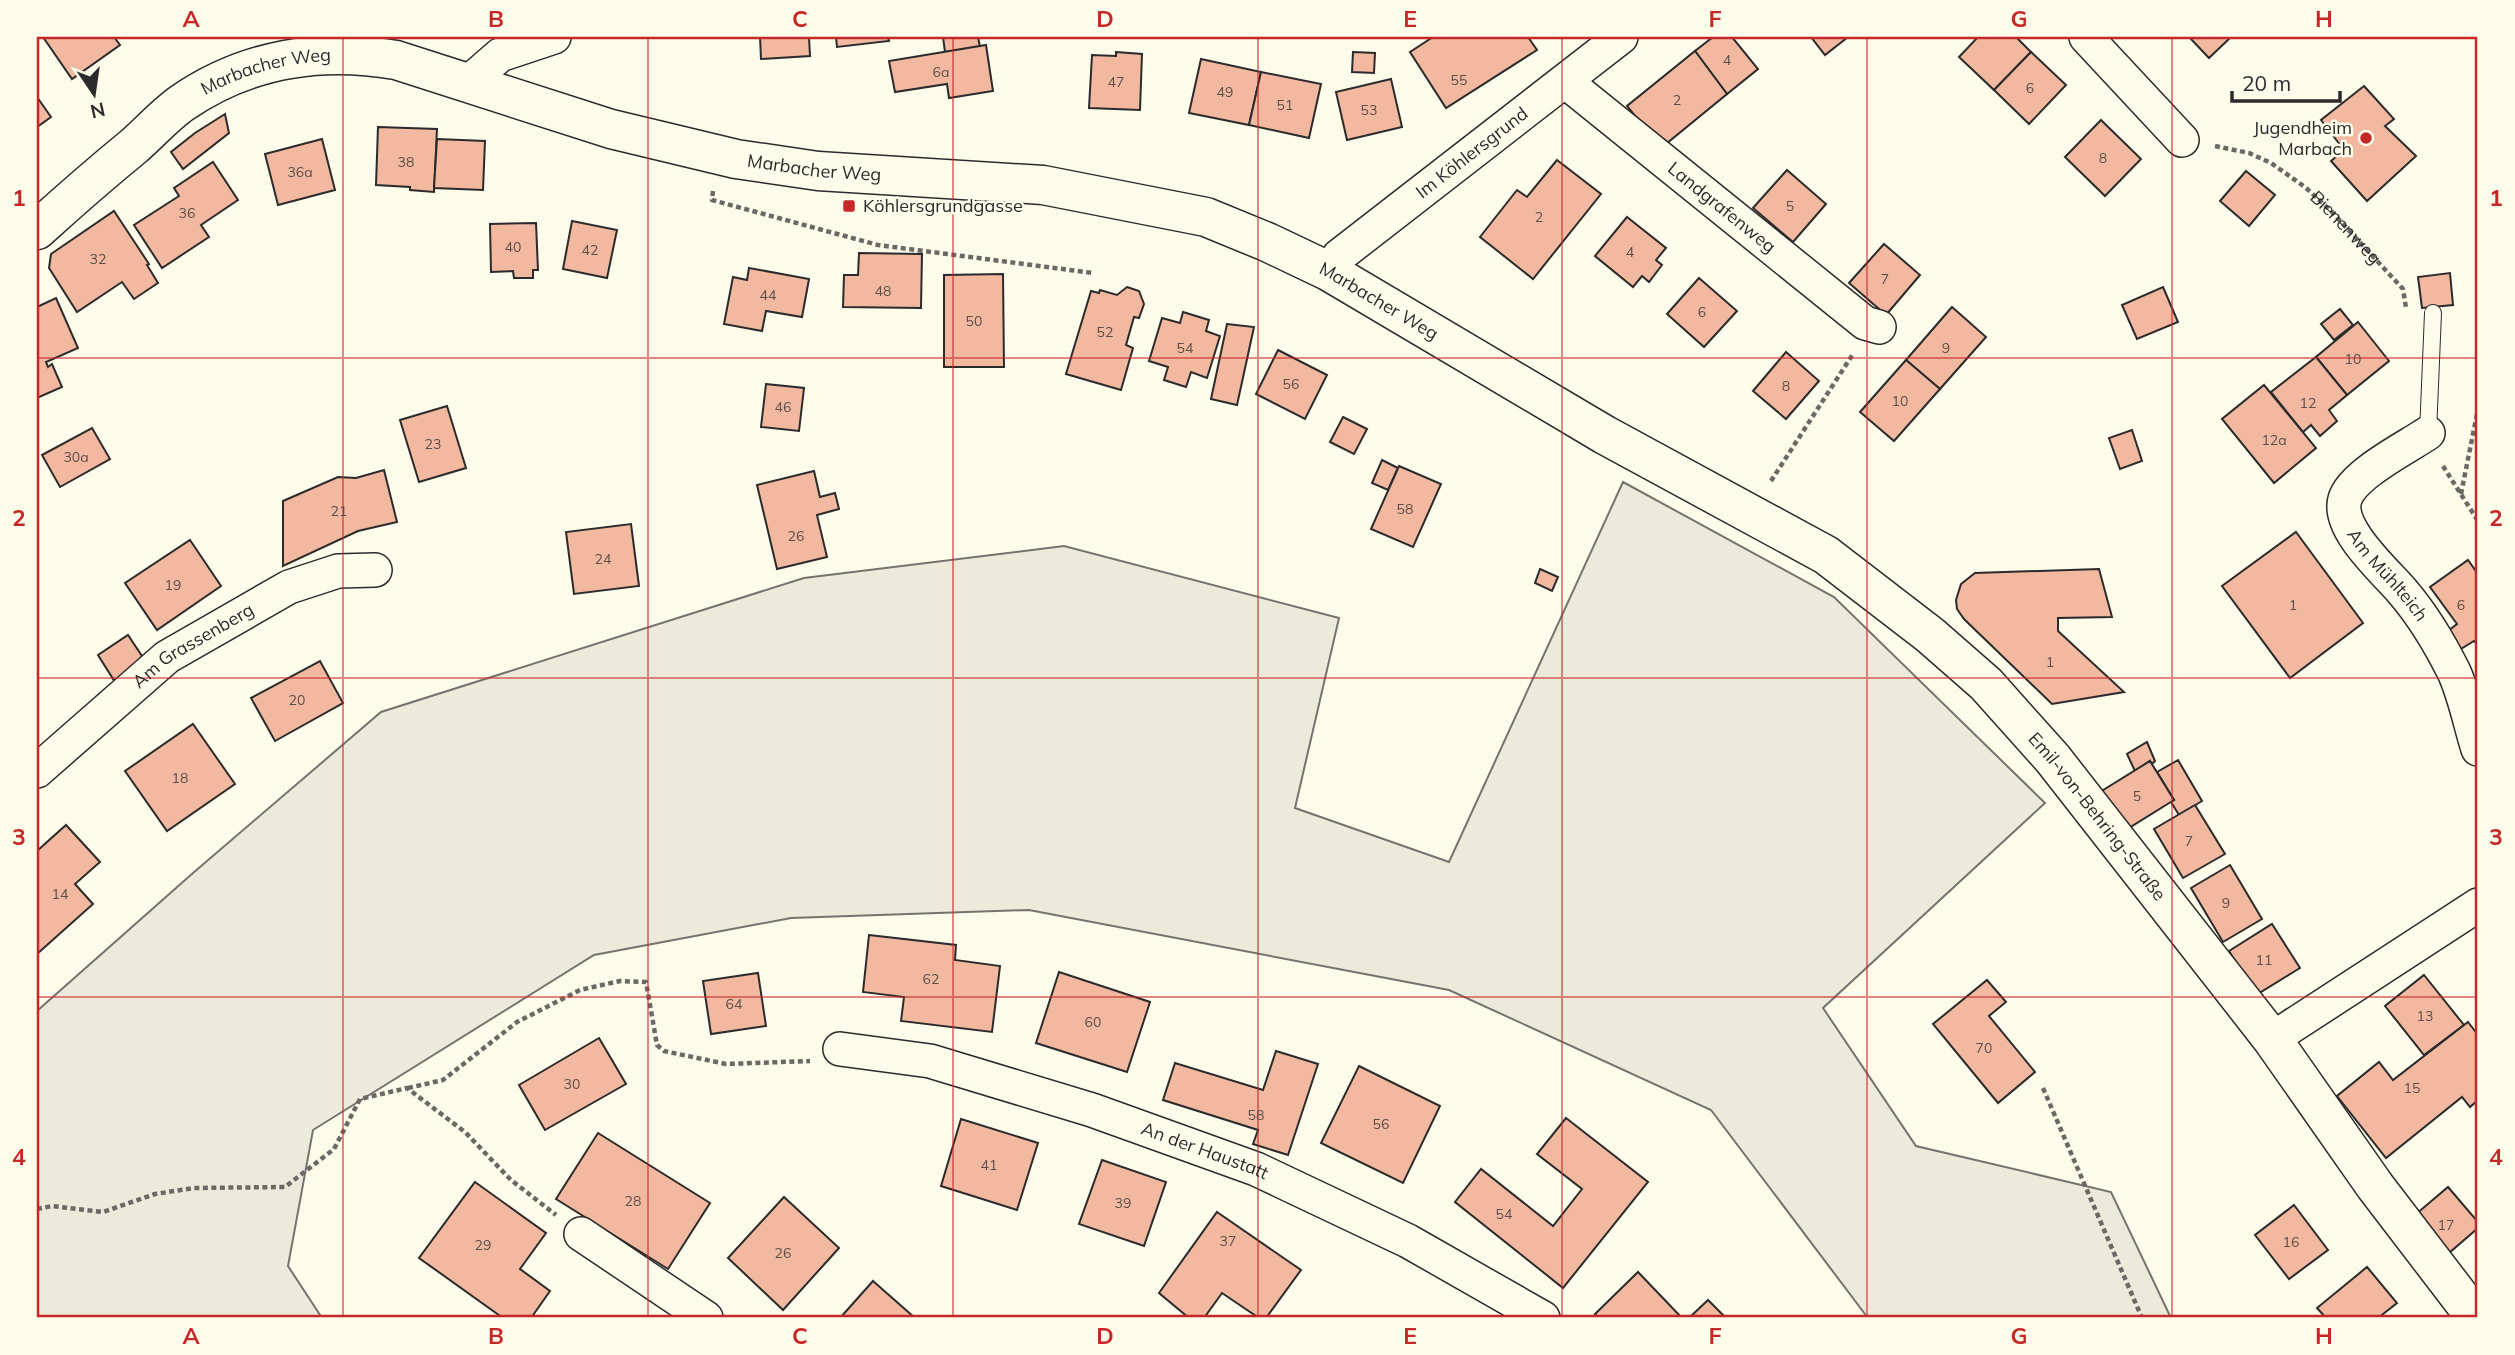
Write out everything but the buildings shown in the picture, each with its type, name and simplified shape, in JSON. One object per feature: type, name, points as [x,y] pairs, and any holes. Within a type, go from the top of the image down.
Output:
[{"type":"main road","name":"Marbacher Weg","points":[[37,230],[179,105],[214,83],[255,66],[295,57],[366,55],[469,82],[611,129],[720,155],[818,171],[1043,185],[1206,217],[1328,271],[1605,435]]},
{"type":"main road","name":"Emil-von-Behring-Straße","points":[[1605,435],[1826,555],[1930,635],[1986,684],[2053,759],[2272,1039],[2375,1186],[2476,1318]]},
{"type":"street","points":[[469,82],[500,55],[554,37]]},
{"type":"street","name":"Im Köhlersgrund","points":[[1328,271],[1339,256],[1621,37]]},
{"type":"street","points":[[2085,37],[2182,140]]},
{"type":"street","name":"Landgrafenweg","points":[[1566,82],[1865,323],[1868,337]]},
{"type":"street","name":"Am Mühlteich","points":[[2428,433],[2369,472],[2350,489],[2344,501],[2343,514],[2353,534],[2412,603],[2454,673],[2478,749]]},
{"type":"street","name":"Am Grassenberg","points":[[37,771],[167,657],[289,587],[338,571],[375,570]]},
{"type":"street","points":[[2272,1039],[2478,905]]},
{"type":"street","name":"An der Haustatt","points":[[840,1049],[930,1060],[1092,1110],[1256,1169],[1408,1241],[1543,1318]]},
{"type":"street","points":[[580,1234],[668,1290],[706,1318]]},
{"type":"lane","points":[[2428,433],[2433,313]]},
{"type":"path","name":"Bienenweg","points":[[2182,140],[2249,153],[2271,163],[2305,187],[2331,211],[2403,289],[2407,315]]},
{"type":"path","points":[[720,155],[712,200],[878,245],[1093,273]]},
{"type":"path","points":[[1770,481],[1868,337]]},
{"type":"path","points":[[2461,495],[2478,409]]},
{"type":"path","points":[[2428,433],[2446,474],[2478,521]]},
{"type":"path","points":[[37,1209],[52,1206],[103,1212],[155,1194],[194,1188],[285,1187],[334,1149],[359,1099],[443,1080],[517,1022],[593,985],[620,981],[646,982],[657,1045],[678,1056],[726,1064],[814,1061],[840,1049]]},
{"type":"path","points":[[407,1088],[465,1132],[511,1180],[580,1234]]},
{"type":"path","points":[[2043,1088],[2142,1318]]},
{"type":"shaded area","points":[[1623,482],[1834,597],[2045,803],[1823,1008],[1916,1146],[2111,1192],[2171,1318],[1868,1318],[1711,1110],[1449,990],[1029,910],[791,918],[594,955],[313,1130],[288,1266],[322,1318],[37,1318],[37,1011],[381,712],[804,578],[1064,546],[1339,618],[1295,808],[1449,862]]},
{"type":"place","name":"Jugendheim Marbach","points":[[2366,138]]},
{"type":"place","name":"Köhlersgrundgasse","points":[[849,206]]}]
